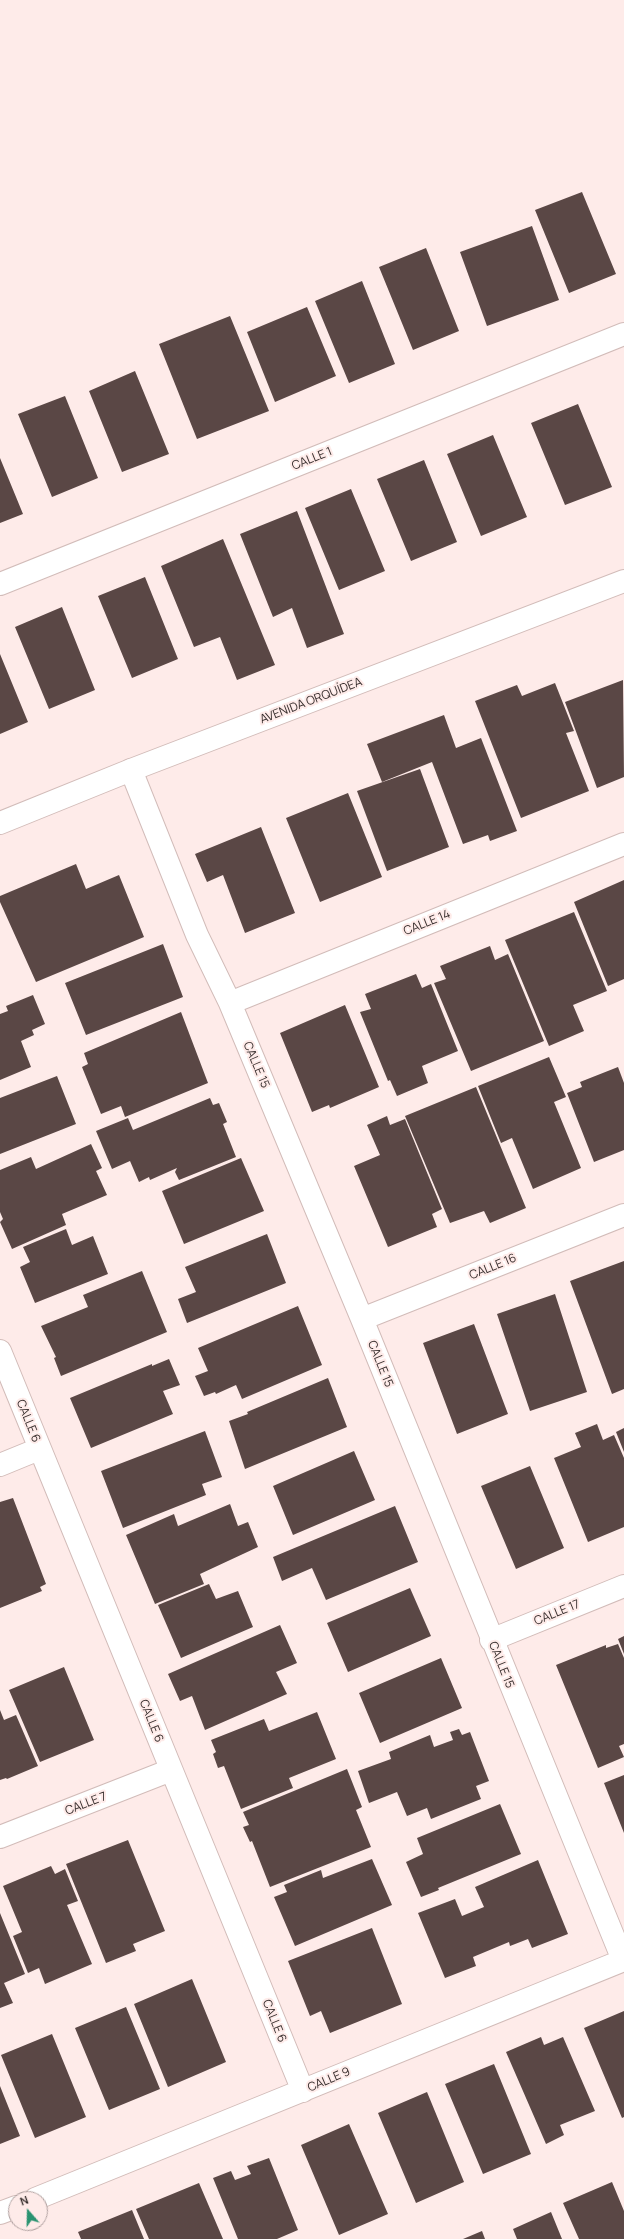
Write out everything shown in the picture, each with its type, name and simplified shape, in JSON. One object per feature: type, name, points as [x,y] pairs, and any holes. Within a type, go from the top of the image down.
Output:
[{"type":"street","name":"CALLE 1","points":[[0,584],[624,334]]},
{"type":"street","name":"AVENIDA ORQUÍDEA","points":[[0,823],[131,770],[624,581]]},
{"type":"street","name":"CALLE 15","points":[[131,770],[197,935],[230,1003],[362,1319],[491,1640],[624,1960]]},
{"type":"street","name":"CALLE 14","points":[[230,1003],[624,844]]},
{"type":"street","name":"CALLE 16","points":[[362,1319],[624,1215]]},
{"type":"street","name":"CALLE 6","points":[[0,1351],[302,2091]]},
{"type":"street","points":[[0,1465],[39,1449]]},
{"type":"street","name":"CALLE 17","points":[[491,1640],[624,1586]]},
{"type":"street","name":"CALLE 7","points":[[0,1837],[171,1770]]},
{"type":"street","name":"CALLE 9","points":[[48,2194],[624,1960]]},
{"type":"building","points":[[582,192],[616,274],[569,293],[535,210]]},
{"type":"building","points":[[532,226],[559,300],[487,326],[460,252]]},
{"type":"building","points":[[426,248],[459,331],[413,350],[379,267]]},
{"type":"building","points":[[362,281],[395,364],[349,383],[315,301]]},
{"type":"building","points":[[307,307],[336,376],[275,402],[247,332]]},
{"type":"building","points":[[230,316],[269,411],[197,439],[159,344]]},
{"type":"building","points":[[135,371],[169,454],[122,472],[89,391]]},
{"type":"building","points":[[65,396],[98,478],[52,497],[18,414]]},
{"type":"building","points":[[578,404],[612,487],[565,505],[531,423]]},
{"type":"building","points":[[493,435],[527,517],[481,536],[447,454]]},
{"type":"building","points":[[0,458],[23,514],[0,523]]},
{"type":"building","points":[[424,460],[457,542],[411,561],[377,479]]},
{"type":"building","points":[[351,489],[385,571],[339,590],[305,508]]},
{"type":"building","points":[[297,511],[344,634],[307,648],[292,608],[273,617],[240,534]]},
{"type":"building","points":[[223,539],[275,665],[237,680],[220,637],[194,647],[161,566]]},
{"type":"building","points":[[145,577],[178,659],[132,678],[98,596]]},
{"type":"building","points":[[62,607],[95,690],[49,709],[15,627]]},
{"type":"building","points":[[0,654],[28,722],[0,734]]},
{"type":"building","points":[[623,680],[624,777],[597,788],[565,702]]},
{"type":"building","points":[[555,683],[574,731],[566,733],[589,791],[521,818],[475,701],[517,685],[522,696]]},
{"type":"building","points":[[444,715],[456,748],[481,738],[517,831],[490,841],[488,835],[463,844],[432,762],[382,782],[367,744]]},
{"type":"building","points":[[420,769],[449,847],[387,871],[357,791]]},
{"type":"building","points":[[348,793],[382,877],[320,902],[286,818]]},
{"type":"building","points":[[261,827],[295,913],[245,933],[223,875],[207,882],[195,854]]},
{"type":"building","points":[[76,864],[86,889],[119,875],[144,937],[36,982],[0,902],[0,896]]},
{"type":"building","points":[[624,880],[624,979],[608,986],[574,902]]},
{"type":"building","points":[[574,912],[607,991],[573,1005],[584,1031],[549,1046],[505,940]]},
{"type":"building","points":[[163,944],[183,997],[86,1035],[65,983]]},
{"type":"building","points":[[490,946],[495,960],[508,954],[544,1041],[471,1071],[434,983],[446,979],[440,966]]},
{"type":"building","points":[[416,974],[422,988],[431,984],[458,1051],[422,1066],[428,1083],[397,1096],[390,1080],[388,1081],[360,1012],[371,1009],[365,994]]},
{"type":"building","points":[[33,995],[45,1024],[32,1030],[34,1035],[21,1041],[31,1067],[0,1080],[0,1014],[8,1011],[6,1006]]},
{"type":"building","points":[[345,1005],[379,1087],[330,1108],[329,1105],[312,1112],[280,1033]]},
{"type":"building","points":[[181,1012],[208,1083],[125,1117],[121,1106],[101,1114],[82,1067],[88,1064],[84,1053]]},
{"type":"building","points":[[549,1057],[566,1097],[554,1102],[581,1168],[533,1189],[512,1138],[501,1143],[478,1086]]},
{"type":"building","points":[[618,1067],[624,1083],[624,1150],[594,1162],[567,1093],[582,1087],[580,1082]]},
{"type":"building","points":[[57,1076],[76,1124],[0,1154],[0,1098]]},
{"type":"building","points":[[476,1087],[526,1208],[490,1223],[484,1211],[450,1223],[405,1116]]},
{"type":"building","points":[[210,1098],[213,1105],[219,1103],[227,1122],[223,1124],[236,1157],[179,1180],[175,1172],[177,1168],[150,1180],[149,1177],[139,1182],[130,1161],[112,1169],[96,1131],[128,1118],[133,1130]]},
{"type":"building","points":[[387,1116],[390,1125],[405,1119],[442,1209],[432,1214],[437,1227],[388,1247],[354,1166],[380,1155],[367,1125]]},
{"type":"building","points":[[91,1144],[102,1168],[96,1171],[107,1195],[62,1214],[66,1225],[12,1249],[0,1222],[3,1219],[0,1212],[0,1170],[31,1157],[36,1169]]},
{"type":"building","points":[[241,1158],[264,1211],[184,1244],[162,1191]]},
{"type":"building","points":[[66,1229],[72,1245],[93,1236],[108,1274],[35,1303],[20,1267],[30,1262],[23,1247]]},
{"type":"building","points":[[267,1234],[286,1283],[187,1323],[178,1299],[196,1292],[185,1267]]},
{"type":"building","points":[[624,1261],[624,1389],[612,1394],[570,1281]]},
{"type":"building","points":[[142,1271],[167,1332],[61,1376],[54,1358],[56,1357],[41,1326],[88,1307],[83,1295]]},
{"type":"building","points":[[555,1294],[587,1392],[530,1411],[497,1314]]},
{"type":"building","points":[[298,1306],[322,1365],[242,1399],[236,1385],[216,1394],[215,1392],[204,1396],[195,1376],[208,1371],[198,1348]]},
{"type":"building","points":[[474,1324],[508,1414],[457,1434],[423,1343]]},
{"type":"building","points":[[169,1359],[180,1385],[163,1391],[173,1414],[91,1448],[70,1398],[152,1364],[152,1366]]},
{"type":"building","points":[[328,1378],[347,1427],[245,1469],[229,1421]]},
{"type":"building","points":[[597,1424],[603,1440],[614,1435],[624,1458],[624,1527],[588,1542],[554,1458],[581,1447],[575,1433]]},
{"type":"building","points":[[624,1428],[624,1452],[616,1432]]},
{"type":"building","points":[[205,1431],[222,1477],[202,1484],[206,1495],[123,1528],[101,1471]]},
{"type":"building","points":[[354,1451],[375,1500],[293,1535],[273,1486]]},
{"type":"building","points":[[530,1466],[564,1548],[516,1569],[481,1486]]},
{"type":"building","points":[[13,1498],[46,1584],[40,1587],[42,1591],[0,1608],[0,1502]]},
{"type":"building","points":[[230,1504],[238,1526],[248,1522],[258,1547],[200,1574],[204,1584],[155,1604],[126,1535],[174,1514],[178,1526]]},
{"type":"building","points":[[395,1506],[418,1562],[326,1600],[312,1568],[282,1581],[273,1557]]},
{"type":"building","points":[[209,1584],[216,1599],[238,1591],[253,1627],[181,1658],[158,1605]]},
{"type":"building","points":[[410,1588],[431,1636],[348,1672],[327,1623]]},
{"type":"building","points":[[280,1625],[297,1663],[276,1672],[287,1694],[205,1730],[192,1696],[180,1701],[168,1674]]},
{"type":"building","points":[[624,1636],[624,1654],[618,1639]]},
{"type":"building","points":[[618,1644],[624,1658],[624,1744],[619,1746],[624,1757],[598,1768],[556,1665],[606,1645],[606,1648]]},
{"type":"building","points":[[441,1658],[462,1708],[380,1743],[359,1693]]},
{"type":"building","points":[[64,1667],[94,1740],[40,1762],[9,1690]]},
{"type":"building","points":[[0,1710],[4,1720],[16,1715],[38,1766],[7,1779],[0,1780]]},
{"type":"building","points":[[317,1712],[336,1759],[289,1778],[293,1788],[241,1809],[224,1766],[218,1768],[213,1754],[216,1752],[211,1740],[264,1719],[269,1731]]},
{"type":"building","points":[[459,1729],[462,1735],[470,1732],[489,1781],[476,1786],[481,1799],[431,1819],[427,1808],[407,1816],[397,1792],[369,1803],[358,1771],[391,1759],[389,1752],[430,1735],[434,1747],[453,1740],[450,1732]]},
{"type":"building","points":[[347,1769],[362,1807],[356,1810],[371,1847],[270,1887],[252,1841],[250,1842],[243,1827],[249,1825],[243,1812]]},
{"type":"building","points":[[624,1775],[624,1833],[604,1783]]},
{"type":"building","points":[[500,1804],[521,1854],[438,1888],[439,1890],[421,1897],[406,1862],[423,1854],[417,1838]]},
{"type":"building","points":[[128,1840],[165,1931],[133,1944],[136,1951],[106,1963],[66,1864]]},
{"type":"building","points":[[372,1859],[392,1905],[295,1946],[274,1897],[287,1892],[284,1885],[321,1870],[323,1878]]},
{"type":"building","points":[[538,1860],[568,1934],[532,1948],[528,1939],[510,1946],[509,1942],[473,1957],[476,1966],[445,1978],[418,1913],[455,1899],[462,1916],[484,1907],[475,1887]]},
{"type":"building","points":[[51,1866],[55,1874],[65,1869],[78,1901],[67,1905],[92,1964],[45,1984],[39,1968],[28,1973],[13,1936],[22,1932],[3,1886]]},
{"type":"building","points":[[0,1913],[25,1974],[4,1983],[13,2003],[0,2008]]},
{"type":"building","points":[[372,1928],[402,2004],[330,2033],[321,2011],[310,2016],[288,1961]]},
{"type":"building","points":[[192,1979],[226,2062],[168,2087],[134,2004]]},
{"type":"building","points":[[126,2007],[160,2089],[109,2110],[75,2028]]},
{"type":"building","points":[[624,2011],[624,2117],[622,2118],[584,2028]]},
{"type":"building","points":[[52,2034],[86,2117],[35,2138],[1,2055]]},
{"type":"building","points":[[541,2037],[544,2045],[563,2037],[595,2111],[560,2125],[564,2135],[546,2144],[506,2052]]},
{"type":"building","points":[[494,2064],[531,2154],[483,2174],[445,2084]]},
{"type":"building","points":[[0,2086],[20,2136],[0,2144]]},
{"type":"building","points":[[427,2092],[464,2182],[416,2203],[378,2113]]},
{"type":"building","points":[[349,2124],[388,2214],[339,2235],[301,2145]]},
{"type":"building","points":[[269,2158],[298,2230],[277,2239],[238,2239],[213,2178],[231,2171],[235,2180],[251,2174],[247,2166]]},
{"type":"building","points":[[612,2182],[624,2211],[624,2239],[579,2239],[563,2203]]},
{"type":"building","points":[[199,2183],[223,2239],[149,2239],[136,2209]]},
{"type":"building","points":[[132,2210],[144,2239],[81,2239],[78,2232]]},
{"type":"building","points":[[551,2212],[562,2239],[517,2239],[513,2229]]},
{"type":"building","points":[[482,2231],[485,2239],[463,2239]]}]
